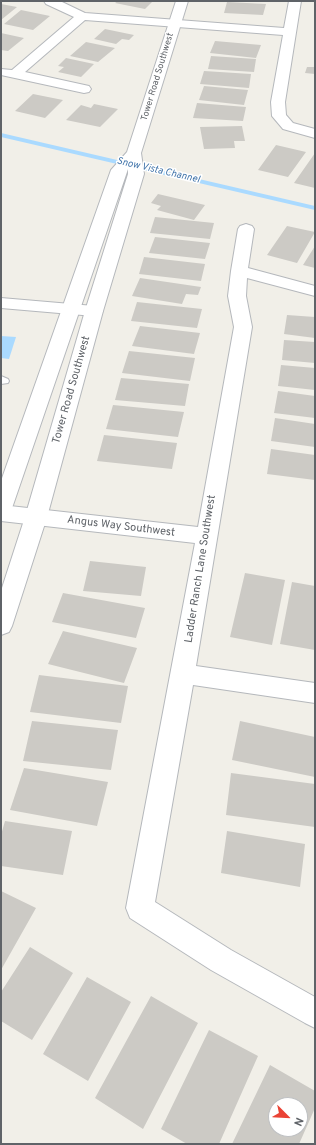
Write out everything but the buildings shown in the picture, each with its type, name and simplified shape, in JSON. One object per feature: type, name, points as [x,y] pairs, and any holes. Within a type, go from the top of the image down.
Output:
[{"type":"street","points":[[50,1],[82,16],[290,32]]},
{"type":"street","name":"Tower Road Southwest","points":[[1,512],[70,309],[130,164],[182,1]]},
{"type":"street","points":[[295,1],[278,102],[279,116],[288,126],[315,134]]},
{"type":"street","points":[[15,74],[82,16]]},
{"type":"street","points":[[1,71],[84,89]]},
{"type":"street","name":"Tower Road Southwest","points":[[1,626],[36,517],[94,311],[136,174],[130,164]]},
{"type":"street","name":"Ladder Ranch Lane Southwest","points":[[246,229],[239,271],[237,296],[243,327],[183,674],[140,908],[221,960],[315,1013]]},
{"type":"street","points":[[239,271],[315,291]]},
{"type":"street","points":[[1,303],[94,311]]},
{"type":"street","name":"Angus Way Southwest","points":[[1,512],[206,536]]},
{"type":"street","points":[[183,674],[315,693]]},
{"type":"water","points":[[1,336],[16,337],[9,359],[1,358]]},
{"type":"waterway","name":"Snow Vista Channel","points":[[1,135],[315,208]]}]
